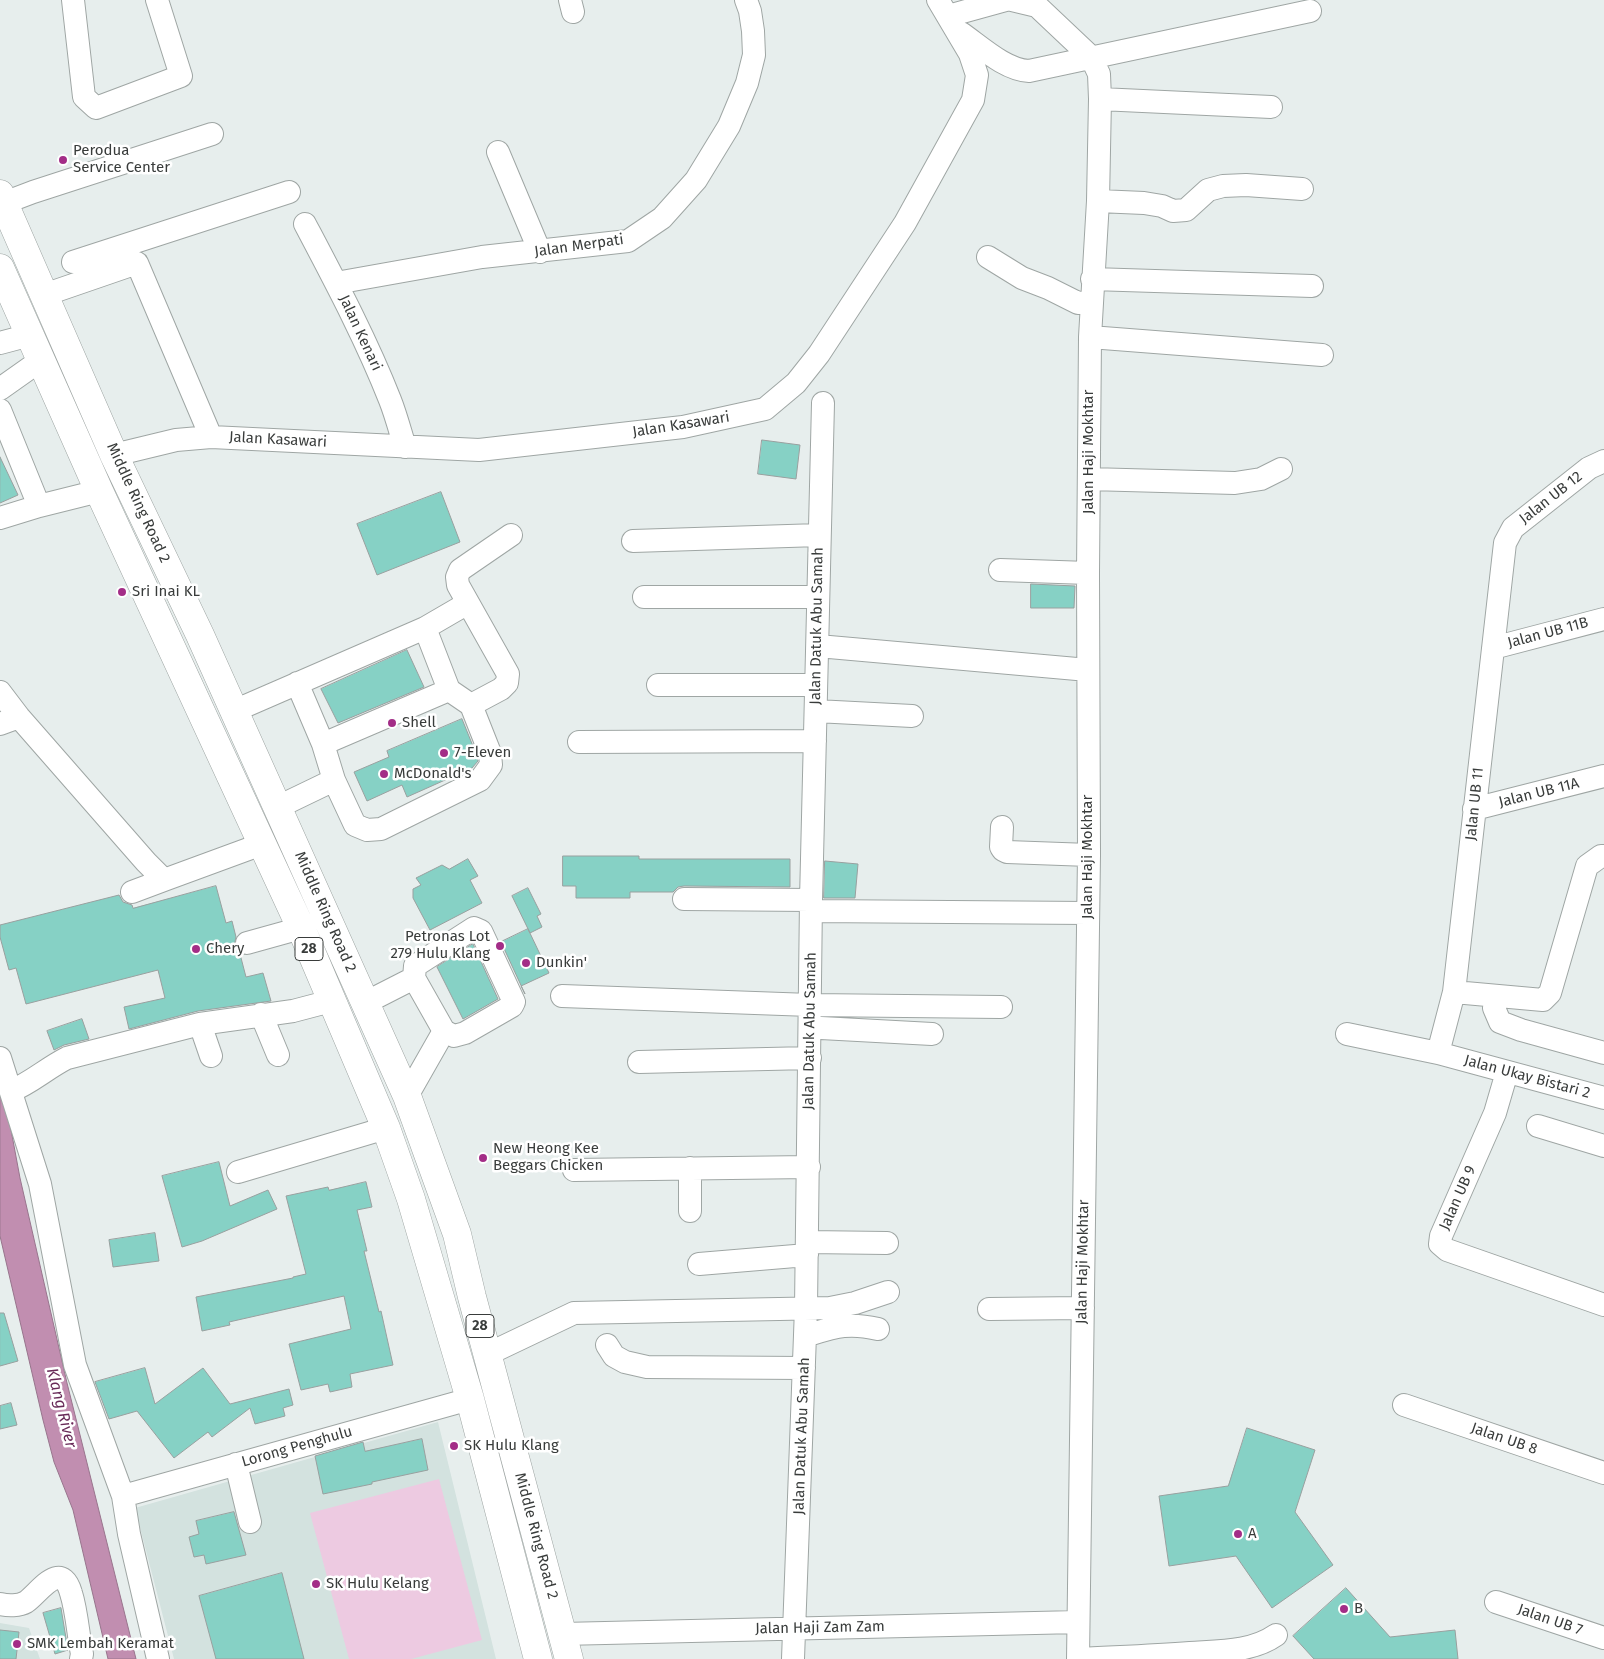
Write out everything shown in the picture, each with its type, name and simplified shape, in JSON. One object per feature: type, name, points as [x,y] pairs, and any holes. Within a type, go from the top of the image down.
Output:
[{"type":"highway","name":"Middle Ring Road 2","points":[[2,199],[114,455],[200,635],[407,1096],[457,1234],[566,1647]]},
{"type":"highway","name":"Middle Ring Road 2","points":[[0,268],[99,492],[301,928],[386,1128],[411,1199],[470,1399],[538,1659]]},
{"type":"street","points":[[73,0],[84,97],[96,108],[181,76],[157,0]]},
{"type":"street","name":"Jalan Merpati","points":[[336,283],[482,257],[628,241],[662,218],[696,180],[729,126],[748,83],[754,47],[750,11],[746,0]]},
{"type":"street","points":[[947,15],[1006,0]]},
{"type":"street","points":[[1012,0],[1037,6],[1091,57]]},
{"type":"street","points":[[947,15],[1007,65],[1018,70],[1029,71],[1310,10]]},
{"type":"street","name":"Jalan Kasawari","points":[[114,455],[176,440],[211,437],[479,450],[683,427],[765,409],[796,383],[819,354],[905,223],[973,100],[977,74],[970,54],[947,15]]},
{"type":"street","name":"Jalan Haji Mokhtar","points":[[1078,1659],[1089,855],[1088,573],[1090,337],[1098,201],[1100,99],[1099,74],[1091,57]]},
{"type":"street","points":[[1100,99],[1271,107]]},
{"type":"street","points":[[2,199],[33,192],[212,134]]},
{"type":"street","points":[[498,152],[540,252]]},
{"type":"street","points":[[1098,201],[1162,206],[1173,211],[1186,210],[1208,190],[1223,186],[1246,185],[1302,190]]},
{"type":"street","points":[[44,295],[133,253],[289,192]]},
{"type":"street","name":"Jalan Kenari","points":[[305,224],[336,283],[378,372],[405,447]]},
{"type":"street","points":[[73,262],[133,253]]},
{"type":"street","points":[[133,253],[211,437]]},
{"type":"street","points":[[988,257],[1022,278],[1048,288],[1078,304],[1091,302]]},
{"type":"street","points":[[1092,279],[1312,286]]},
{"type":"street","points":[[0,344],[30,335]]},
{"type":"street","points":[[1090,337],[1322,355]]},
{"type":"street","points":[[0,389],[41,360]]},
{"type":"street","name":"Jalan Datuk Abu Samah","points":[[794,1659],[806,1308],[816,685],[823,403]]},
{"type":"street","points":[[0,410],[5,436],[39,506]]},
{"type":"street","name":"Jalan UB 12","points":[[1505,543],[1513,528],[1589,468],[1604,462]]},
{"type":"street","points":[[1089,479],[1235,483],[1261,479],[1281,469]]},
{"type":"street","points":[[0,518],[39,506],[99,492]]},
{"type":"street","points":[[471,705],[501,689],[507,683],[508,674],[458,585],[457,577],[460,570],[511,535]]},
{"type":"street","points":[[633,541],[819,535]]},
{"type":"street","name":"Jalan UB 11","points":[[1444,1054],[1454,992],[1505,543]]},
{"type":"street","points":[[1000,570],[1088,573]]},
{"type":"street","points":[[644,598],[818,597]]},
{"type":"street","points":[[234,711],[425,628],[468,603]]},
{"type":"street","name":"Jalan UB 11B","points":[[1493,648],[1604,619]]},
{"type":"street","points":[[296,683],[322,744],[334,780],[355,825],[367,830],[381,829],[480,780],[491,765],[490,754],[471,705],[449,690],[425,628]]},
{"type":"street","points":[[818,646],[1088,670]]},
{"type":"street","points":[[658,685],[816,685]]},
{"type":"street","points":[[322,744],[449,690]]},
{"type":"street","points":[[0,692],[9,720],[164,880]]},
{"type":"street","points":[[816,711],[912,716]]},
{"type":"street","points":[[579,742],[815,741]]},
{"type":"street","name":"Jalan UB 11A","points":[[1474,809],[1604,776]]},
{"type":"street","points":[[278,807],[334,780]]},
{"type":"street","points":[[1002,827],[1001,847],[1007,852],[1089,855]]},
{"type":"street","points":[[132,892],[262,844]]},
{"type":"street","points":[[1454,992],[1543,1000],[1550,993],[1587,866],[1604,856]]},
{"type":"street","points":[[684,899],[812,906],[1088,913]]},
{"type":"street","points":[[247,943],[301,928]]},
{"type":"street","points":[[474,928],[481,931],[514,1002],[512,1006],[465,1034],[454,1036],[444,1031],[414,978],[415,966],[474,928]]},
{"type":"street","points":[[366,1002],[414,978]]},
{"type":"street","points":[[562,996],[810,1005],[1001,1007]]},
{"type":"street","points":[[1498,996],[1494,1008],[1500,1022],[1521,1030],[1604,1053]]},
{"type":"street","points":[[11,1091],[30,1082],[50,1067],[67,1058],[200,1024],[293,1011],[331,1001]]},
{"type":"street","points":[[262,1014],[278,1055]]},
{"type":"street","points":[[200,1024],[211,1056]]},
{"type":"street","points":[[810,1028],[932,1034]]},
{"type":"street","points":[[407,1096],[444,1031]]},
{"type":"street","name":"Jalan Ukay Bistari 2","points":[[1347,1034],[1444,1054],[1604,1098]]},
{"type":"street","points":[[0,1058],[40,1184],[75,1365],[123,1496],[129,1534],[158,1659]]},
{"type":"street","points":[[639,1062],[810,1058]]},
{"type":"street","name":"Jalan UB 9","points":[[1507,1072],[1495,1113],[1441,1236],[1440,1244],[1447,1250],[1604,1305]]},
{"type":"street","points":[[1538,1126],[1604,1146]]},
{"type":"street","points":[[238,1172],[386,1128]]},
{"type":"street","points":[[574,1170],[809,1167]]},
{"type":"street","points":[[690,1168],[690,1211]]},
{"type":"street","points":[[699,1264],[807,1248],[887,1243]]},
{"type":"street","points":[[488,1354],[574,1313],[830,1308],[855,1303],[888,1292]]},
{"type":"street","points":[[989,1309],[1083,1308]]},
{"type":"street","points":[[805,1336],[840,1326],[860,1325],[878,1329]]},
{"type":"street","points":[[607,1345],[614,1356],[619,1359],[647,1367],[804,1368]]},
{"type":"street","name":"Lorong Penghulu","points":[[123,1496],[470,1399]]},
{"type":"street","name":"Jalan UB 8","points":[[1404,1405],[1604,1473]]},
{"type":"street","points":[[236,1464],[250,1522]]},
{"type":"street","points":[[0,1604],[10,1606],[25,1602],[51,1579],[58,1578],[65,1581],[71,1591],[82,1654],[81,1659]]},
{"type":"street","name":"Jalan UB 7","points":[[1496,1602],[1604,1638]]},
{"type":"street","name":"Jalan Haji Zam Zam","points":[[566,1647],[794,1629],[1078,1622]]},
{"type":"street","points":[[1078,1659],[1153,1657],[1240,1649],[1281,1636],[1254,1659]]},
{"type":"shaded area","name":"SK Hulu Kelang","points":[[438,1422],[496,1659],[174,1659],[135,1508]]},
{"type":"shaded area","points":[[439,1479],[482,1640],[411,1659],[349,1659],[310,1513]]},
{"type":"shaded area","name":"SMK Lembah Keramat","points":[[0,1623],[29,1628],[40,1659],[0,1659]]},
{"type":"water","name":"Klang River","points":[[0,1087],[6,1103],[20,1178],[67,1383],[136,1659],[108,1659],[73,1510],[54,1462],[43,1420],[0,1236]]},
{"type":"building","points":[[762,440],[800,445],[796,479],[758,474]]},
{"type":"building","points":[[0,457],[18,495],[0,503]]},
{"type":"building","points":[[441,492],[460,542],[377,575],[357,524]]},
{"type":"building","points":[[1031,584],[1075,586],[1074,608],[1031,608]]},
{"type":"building","points":[[407,650],[424,687],[338,723],[321,689]]},
{"type":"building","points":[[462,719],[477,756],[478,761],[472,768],[407,797],[402,785],[367,801],[354,772],[389,757],[387,751]]},
{"type":"building","points":[[563,856],[639,856],[639,859],[790,859],[790,887],[684,886],[678,887],[673,892],[630,892],[630,898],[576,898],[576,886],[563,886]]},
{"type":"building","points":[[468,859],[478,876],[470,880],[482,903],[430,930],[413,898],[413,889],[421,885],[416,878],[442,865],[449,869]]},
{"type":"building","points":[[825,861],[858,864],[855,898],[824,898]]},
{"type":"building","points":[[216,886],[226,923],[232,921],[236,937],[234,946],[240,954],[246,977],[263,973],[271,1001],[198,1011],[129,1029],[124,1007],[165,998],[158,970],[26,1004],[16,968],[9,970],[0,937],[0,925],[119,895],[123,902],[132,905],[133,908]]},
{"type":"building","points":[[528,888],[541,914],[537,916],[542,927],[530,933],[512,896]]},
{"type":"building","points":[[528,929],[549,973],[521,986],[501,942]]},
{"type":"building","points":[[473,944],[498,999],[463,1019],[437,967]]},
{"type":"building","points":[[82,1019],[89,1039],[64,1045],[54,1050],[47,1031]]},
{"type":"building","points":[[219,1162],[230,1206],[268,1190],[277,1209],[202,1241],[182,1247],[162,1176]]},
{"type":"building","points":[[366,1182],[372,1207],[357,1210],[367,1251],[364,1251],[379,1312],[381,1311],[393,1365],[350,1374],[352,1387],[330,1392],[328,1384],[301,1390],[289,1344],[351,1329],[344,1296],[229,1322],[230,1325],[202,1331],[196,1297],[306,1274],[286,1196],[328,1187],[329,1190]]},
{"type":"building","points":[[155,1233],[159,1261],[113,1267],[109,1240]]},
{"type":"building","points":[[0,1313],[4,1313],[18,1361],[0,1366]]},
{"type":"building","points":[[145,1368],[155,1404],[203,1368],[230,1404],[289,1389],[293,1405],[283,1408],[285,1416],[255,1424],[250,1408],[212,1437],[208,1432],[174,1458],[137,1411],[109,1419],[95,1382]]},
{"type":"building","points":[[11,1403],[17,1425],[0,1429],[0,1406]]},
{"type":"building","name":"A","points":[[1247,1428],[1315,1450],[1295,1512],[1333,1565],[1272,1608],[1236,1556],[1169,1566],[1159,1496],[1228,1486]]},
{"type":"building","points":[[422,1439],[428,1470],[323,1494],[315,1456],[363,1442],[365,1451]]},
{"type":"building","points":[[234,1512],[246,1555],[206,1564],[204,1555],[194,1557],[189,1537],[199,1534],[196,1521]]},
{"type":"building","points":[[282,1573],[304,1659],[216,1659],[199,1596]]},
{"type":"building","name":"B","points":[[1346,1588],[1390,1637],[1455,1630],[1458,1659],[1314,1659],[1293,1636]]},
{"type":"building","points":[[61,1608],[68,1650],[55,1654],[43,1613]]},
{"type":"building","points":[[0,1630],[19,1632],[16,1659],[0,1659]]},
{"type":"place","name":"Perodua Service Center","points":[[63,160]]},
{"type":"place","name":"Sri Inai KL","points":[[122,592]]},
{"type":"place","name":"Shell","points":[[392,723]]},
{"type":"place","name":"7-Eleven","points":[[444,753]]},
{"type":"place","name":"McDonald's","points":[[384,774]]},
{"type":"place","name":"Petronas Lot 279 Hulu Klang","points":[[500,946]]},
{"type":"place","name":"Chery","points":[[196,949]]},
{"type":"place","name":"Dunkin'","points":[[526,963]]},
{"type":"place","name":"New Heong Kee Beggars Chicken","points":[[483,1158]]},
{"type":"place","name":"SK Hulu Klang","points":[[454,1446]]},
{"type":"place","name":"A","points":[[1238,1534]]},
{"type":"place","name":"SK Hulu Kelang","points":[[316,1584]]},
{"type":"place","name":"B","points":[[1344,1609]]},
{"type":"place","name":"SMK Lembah Keramat","points":[[17,1644]]}]
